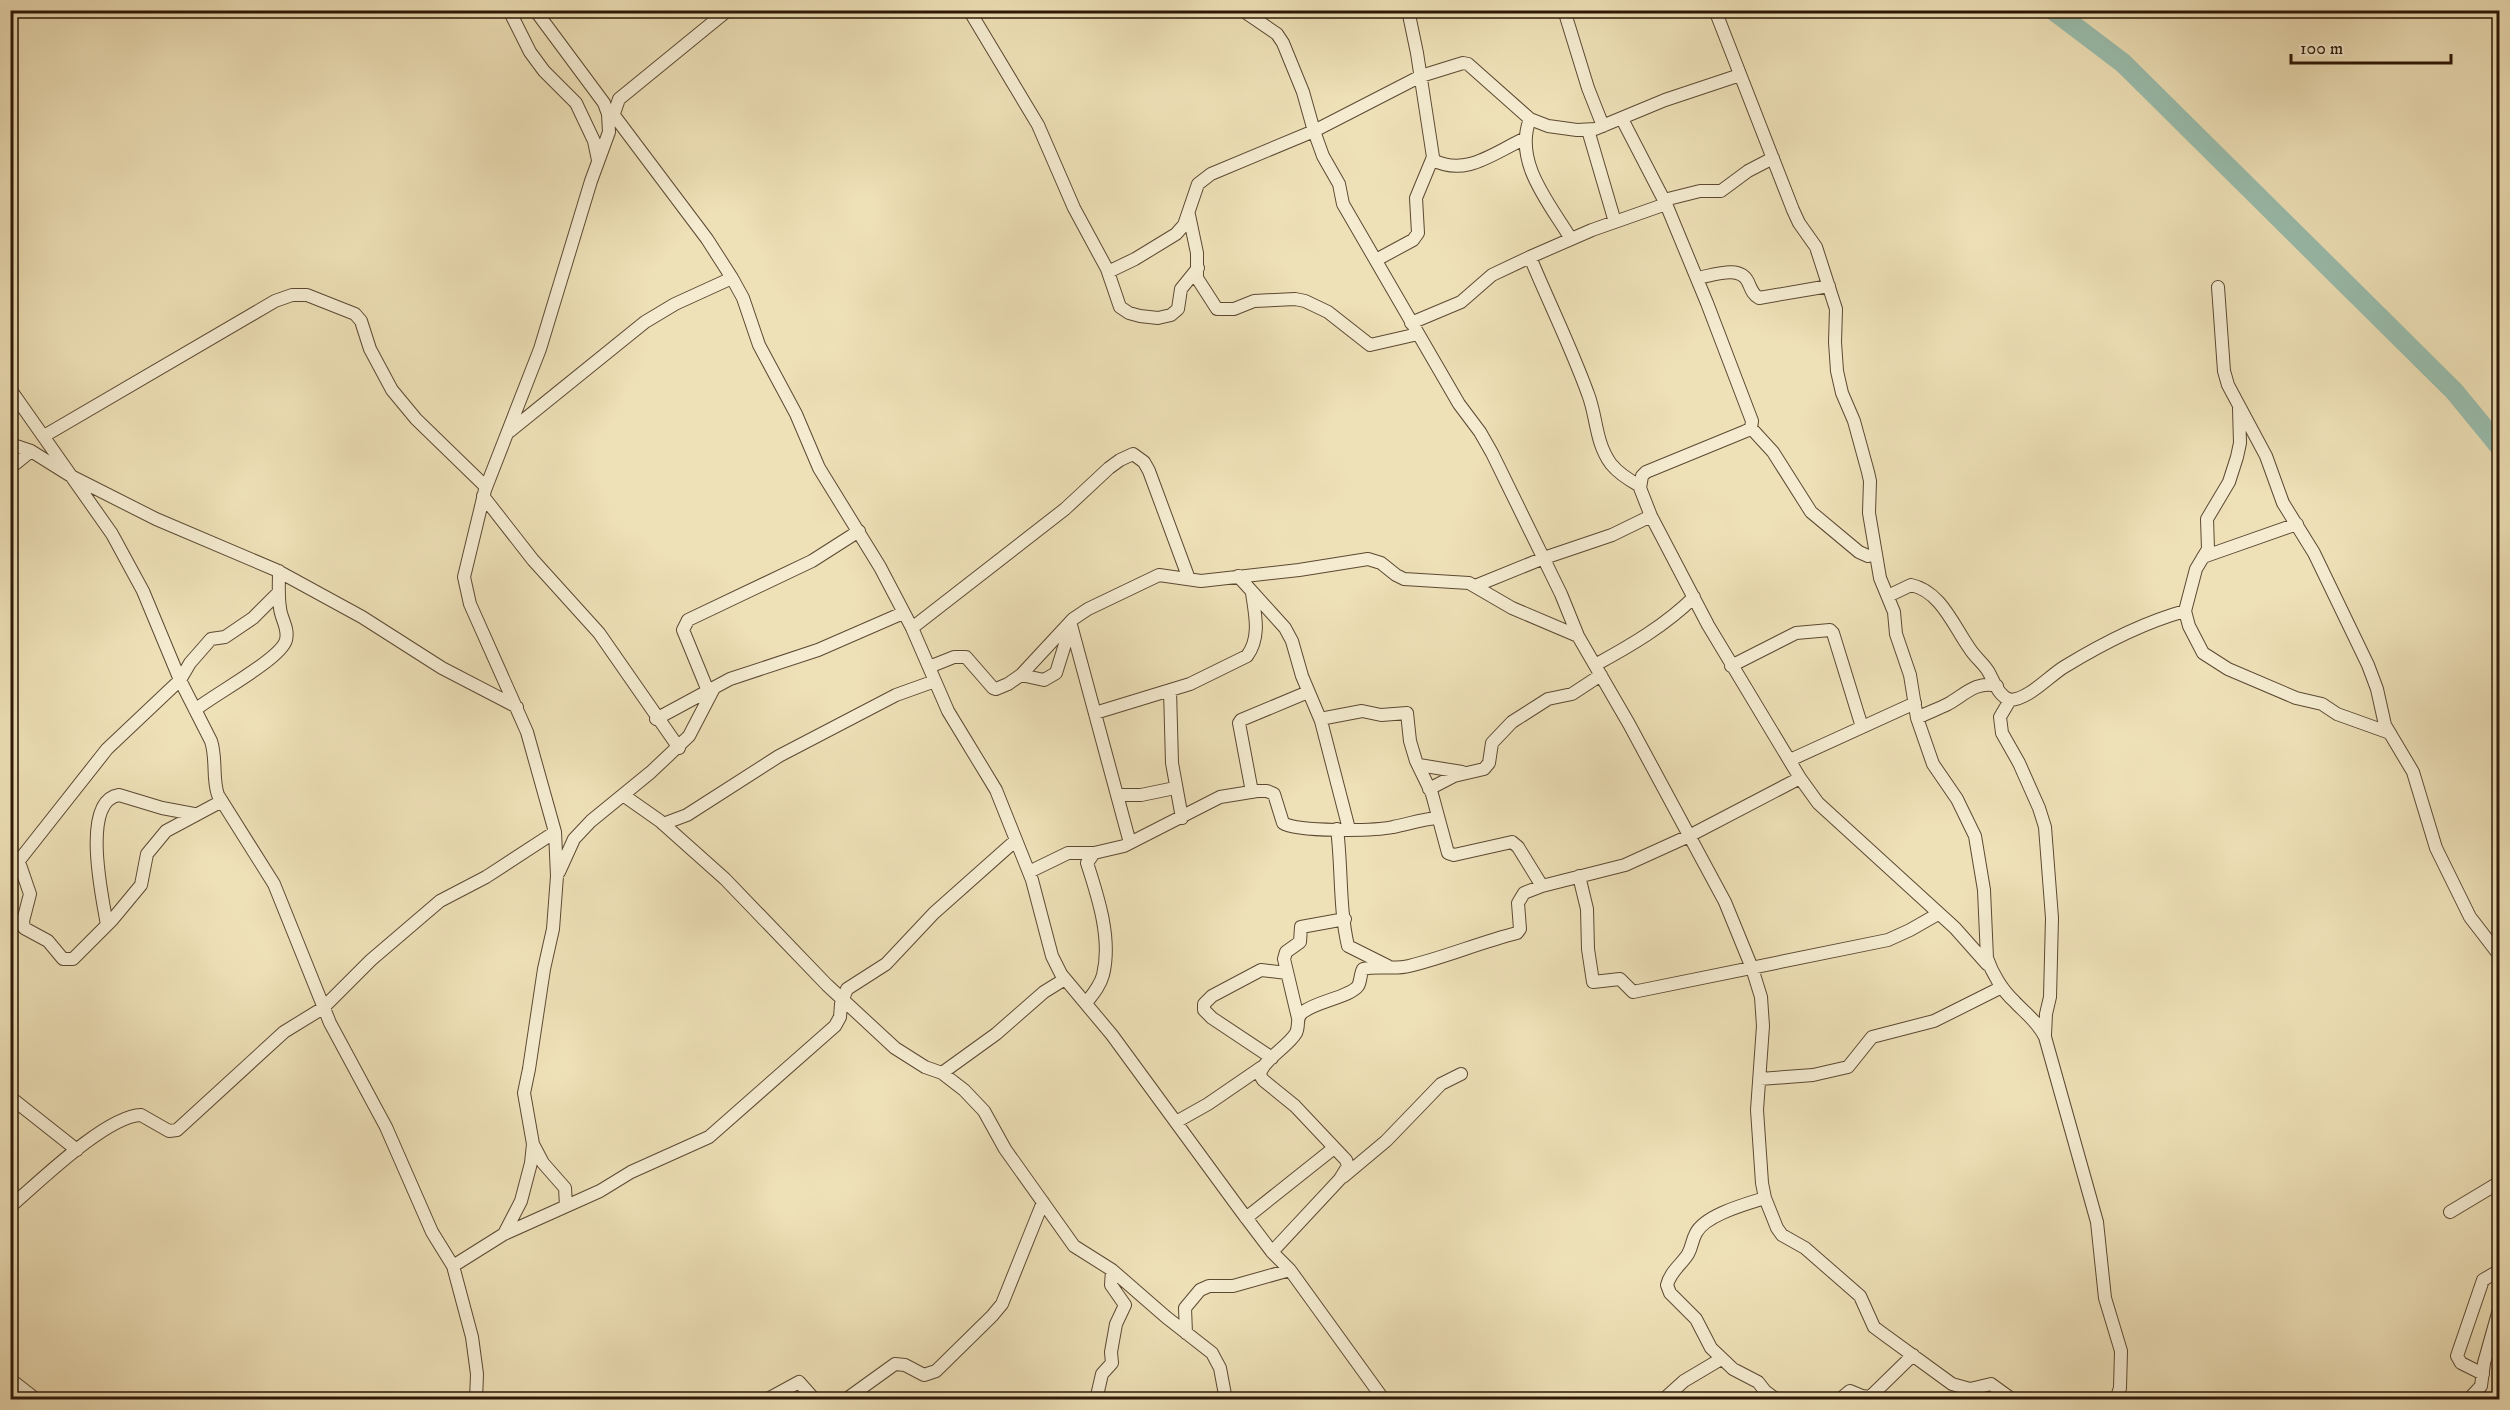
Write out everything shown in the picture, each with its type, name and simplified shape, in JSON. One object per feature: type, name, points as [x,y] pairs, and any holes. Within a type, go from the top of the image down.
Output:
[{"type":"street","points":[[509,10],[530,52],[544,71],[576,103],[594,141],[598,164]]},
{"type":"street","points":[[535,10],[604,103],[608,114],[609,132]]},
{"type":"street","points":[[504,1234],[521,1201],[531,1163],[533,1144],[524,1094],[553,929],[557,876],[555,832],[527,732],[466,592],[464,578],[484,491],[540,349],[619,99],[728,10]]},
{"type":"street","points":[[969,10],[1038,125],[1074,208],[1108,272],[1120,307],[1129,313],[1158,318],[1175,312],[1180,289],[1198,268]]},
{"type":"street","points":[[1242,10],[1277,34],[1283,43],[1303,92],[1323,156],[1339,184],[1343,204],[1459,404],[1480,432],[1544,558],[1578,636],[1725,902],[1752,968],[1761,997],[1763,1026],[1757,1127],[1765,1198],[1777,1228],[1782,1234],[1805,1248],[1860,1296],[1874,1327],[1952,1384],[1970,1389],[1991,1384],[2013,1400]]},
{"type":"street","points":[[1376,260],[1413,240],[1418,233],[1416,198],[1432,160],[1433,147],[1408,10]]},
{"type":"street","points":[[1564,10],[1588,88],[1604,126]]},
{"type":"street","points":[[1715,10],[1799,223],[1816,247],[1836,309],[1835,342],[1838,377],[1870,481],[1869,513],[1880,578],[1894,612],[1896,634],[1910,675],[1917,718],[1933,764],[1957,799],[1975,836],[1984,890],[1987,958],[1990,968]]},
{"type":"street","points":[[1108,272],[1176,234],[1184,225],[1201,180],[1261,152],[1314,131],[1421,76],[1463,63],[1468,64],[1530,119],[1548,126],[1588,130],[1622,119],[1665,100],[1740,75]]},
{"type":"street","points":[[613,114],[707,239],[743,298],[759,345],[796,414],[819,468],[880,567],[912,628],[958,729],[996,790],[1038,896],[1052,956],[1065,979],[1112,1035],[1246,1218],[1272,1252],[1290,1270],[1384,1400]]},
{"type":"street","points":[[1530,119],[1524,139],[1524,149],[1534,178],[1571,239]]},
{"type":"street","points":[[1622,119],[1665,202],[1697,278],[1752,421],[1751,428]]},
{"type":"street","points":[[1588,130],[1615,222]]},
{"type":"street","points":[[1432,160],[1450,167],[1471,164],[1524,139]]},
{"type":"street","points":[[1188,213],[1197,253],[1198,281],[1214,307],[1220,310],[1234,309],[1254,301],[1295,299],[1328,312],[1368,344],[1414,329],[1461,303],[1492,275],[1530,257],[1665,202],[1700,191],[1721,191],[1748,171],[1773,158]]},
{"type":"street","points":[[1530,257],[1574,355],[1589,395],[1595,427],[1610,463],[1627,479],[1640,486]]},
{"type":"street","points":[[1697,278],[1737,272],[1744,276],[1754,295],[1759,298],[1829,286]]},
{"type":"street","points":[[508,432],[645,322],[675,304],[732,278]]},
{"type":"street","points":[[2218,287],[2225,376],[2266,456],[2283,503],[2314,553],[2368,665],[2377,689],[2381,713],[2413,772],[2431,836],[2461,900],[2470,917],[2499,956]]},
{"type":"street","points":[[44,436],[275,301],[300,294],[341,307],[355,314],[361,321],[370,350],[392,390],[484,491],[533,560],[599,633],[679,748]]},
{"type":"street","points":[[10,389],[112,534],[134,574],[180,680],[215,752],[216,788],[274,884],[323,1008],[386,1127],[432,1232],[453,1266],[472,1336],[477,1374],[476,1400]]},
{"type":"street","points":[[2239,406],[2240,443],[2237,457],[2229,482],[2206,519],[2208,549],[2196,569],[2185,611],[2189,626],[2200,649],[2213,661],[2296,698],[2317,702],[2331,711],[2390,733]]},
{"type":"street","points":[[1751,428],[1773,452],[1811,512],[1859,552],[1868,556],[1876,554]]},
{"type":"street","points":[[1751,428],[1725,441],[1646,472],[1642,476],[1640,486],[1651,516],[1731,666],[1800,778],[1826,812],[1938,914],[1990,968],[2002,987],[2036,1022],[2045,1037],[2097,1222],[2103,1288],[2121,1351],[2120,1388],[2116,1400]]},
{"type":"street","points":[[10,444],[31,451],[71,476],[156,519],[279,571],[362,617],[442,668],[517,707]]},
{"type":"street","points":[[10,468],[31,451]]},
{"type":"street","points":[[912,628],[1065,509],[1109,468],[1133,454],[1144,462],[1149,471],[1189,579]]},
{"type":"street","points":[[1475,586],[1544,558],[1612,535],[1651,516]]},
{"type":"street","points":[[2203,557],[2297,524]]},
{"type":"street","points":[[557,876],[574,839],[591,820],[679,748],[694,730],[711,689],[684,630],[688,620],[812,561],[859,531]]},
{"type":"street","points":[[928,667],[954,657],[966,657],[996,689],[1021,675],[1072,622],[1088,609],[1159,575],[1201,580],[1299,570],[1368,559],[1381,563],[1404,579],[1463,582],[1475,586],[1512,608],[1578,636]]},
{"type":"street","points":[[195,710],[208,699],[238,682],[282,648],[286,637],[285,624],[280,611],[279,571]]},
{"type":"street","points":[[1238,576],[1286,628],[1320,719],[1343,829],[1344,919],[1349,948],[1370,955],[1389,967]]},
{"type":"street","points":[[1888,596],[1911,585],[1926,591],[1934,598],[1984,666],[2002,695],[2010,700]]},
{"type":"street","points":[[222,801],[166,831],[154,843],[147,854],[141,885],[76,957],[70,960],[63,959],[48,941],[27,930],[23,925],[30,894],[15,867],[44,827],[108,749],[180,680],[190,663],[211,639],[225,637],[253,618],[279,592]]},
{"type":"street","points":[[1095,713],[1200,680],[1247,656],[1255,638],[1252,593]]},
{"type":"street","points":[[1430,789],[1454,776],[1480,771],[1487,766],[1492,743],[1512,722],[1548,699],[1572,694],[1598,670],[1682,609],[1694,597]]},
{"type":"street","points":[[2045,1037],[2046,1014],[2050,997],[2052,918],[2045,827],[2019,763],[2002,733],[2000,717],[2010,700],[2022,697],[2065,667],[2154,620],[2185,611]]},
{"type":"street","points":[[656,718],[729,680],[818,650],[903,613]]},
{"type":"street","points":[[1021,675],[1044,680],[1056,673],[1072,622]]},
{"type":"street","points":[[1072,622],[1130,843]]},
{"type":"street","points":[[1731,666],[1796,633],[1830,630],[1833,633],[1862,727]]},
{"type":"street","points":[[663,824],[687,815],[779,756],[896,695],[935,681]]},
{"type":"street","points":[[1917,718],[1949,704],[1984,684],[1997,686]]},
{"type":"street","points":[[1170,690],[1175,788],[1182,818]]},
{"type":"street","points":[[1252,792],[1239,723],[1241,720],[1308,692]]},
{"type":"street","points":[[1790,760],[1916,703]]},
{"type":"street","points":[[1320,719],[1362,711],[1381,715],[1406,712],[1410,741],[1430,789],[1444,847],[1449,854],[1454,855],[1512,842],[1518,847],[1542,886]]},
{"type":"street","points":[[1419,765],[1467,773]]},
{"type":"street","points":[[1298,1018],[1307,1009],[1326,999],[1353,991],[1360,984],[1363,969],[1402,968],[1443,958],[1487,941],[1517,933],[1520,929],[1519,899],[1524,893],[1542,886],[1625,865],[1689,836],[1800,778]]},
{"type":"street","points":[[1118,795],[1142,795],[1175,788]]},
{"type":"street","points":[[1029,872],[1068,853],[1094,853],[1130,843],[1220,797],[1252,792],[1267,791],[1274,794],[1284,825],[1299,828],[1384,828],[1422,819],[1438,818]]},
{"type":"street","points":[[107,925],[95,834],[97,824],[110,799],[119,795],[162,808],[194,814]]},
{"type":"street","points":[[623,795],[663,824],[740,893],[843,999],[895,1048],[956,1083],[984,1112],[1005,1149],[1074,1246],[1112,1270],[1212,1353],[1220,1368],[1226,1400]]},
{"type":"street","points":[[10,1207],[77,1150],[122,1120],[134,1115],[147,1117],[169,1131],[177,1130],[284,1032],[323,1008],[371,960],[440,901],[486,877],[555,832]]},
{"type":"street","points":[[453,1266],[504,1234],[600,1191],[631,1172],[709,1137],[720,1129],[835,1026],[840,1017],[846,990],[886,964],[934,914],[1015,841]]},
{"type":"street","points":[[1086,1003],[1103,976],[1106,958],[1105,937],[1088,863],[1094,853]]},
{"type":"street","points":[[1579,876],[1587,909],[1588,949],[1593,982],[1620,979],[1633,992],[1888,940],[1938,914]]},
{"type":"street","points":[[1176,1122],[1262,1067],[1296,1033],[1298,1018],[1284,956],[1300,942],[1301,927],[1344,919]]},
{"type":"street","points":[[1272,1058],[1212,1018],[1204,1010],[1204,1004],[1212,996],[1224,991],[1240,979],[1261,970],[1287,973]]},
{"type":"street","points":[[942,1073],[996,1034],[1044,992],[1065,979]]},
{"type":"street","points":[[1760,1079],[1813,1075],[1848,1067],[1872,1037],[1934,1021],[2002,987]]},
{"type":"street","points":[[1262,1067],[1260,1071],[1263,1080],[1295,1106],[1348,1163],[1347,1170],[1340,1179],[1272,1252]]},
{"type":"street","points":[[1340,1179],[1386,1141],[1445,1081],[1461,1074]]},
{"type":"street","points":[[10,1097],[77,1150]]},
{"type":"street","points":[[533,1144],[547,1168],[565,1188],[566,1206]]},
{"type":"street","points":[[1246,1218],[1334,1148]]},
{"type":"street","points":[[2450,1212],[2499,1182]]},
{"type":"street","points":[[1765,1198],[1732,1209],[1705,1223],[1696,1232],[1690,1251],[1667,1282],[1670,1293],[1696,1319],[1703,1336],[1721,1359],[1758,1382],[1777,1400]]},
{"type":"street","points":[[845,1400],[895,1364],[905,1365],[924,1375],[936,1371],[992,1316],[1002,1304],[1043,1202]]},
{"type":"street","points":[[1096,1400],[1102,1374],[1112,1363],[1111,1352],[1116,1324],[1125,1305],[1111,1285],[1112,1270]]},
{"type":"street","points":[[1186,1333],[1185,1308],[1200,1290],[1213,1285],[1233,1286],[1290,1270]]},
{"type":"street","points":[[2483,1374],[2461,1364],[2457,1356],[2482,1280],[2499,1270]]},
{"type":"street","points":[[2468,1400],[2480,1389],[2499,1306]]},
{"type":"street","points":[[1839,1400],[1850,1391],[1862,1396],[1870,1396],[1913,1355]]},
{"type":"street","points":[[1663,1400],[1684,1381],[1721,1359]]},
{"type":"street","points":[[10,1379],[37,1400]]},
{"type":"street","points":[[766,1400],[800,1382],[815,1400]]},
{"type":"waterway","points":[[2053,10],[2123,63],[2454,391],[2500,447]]}]
